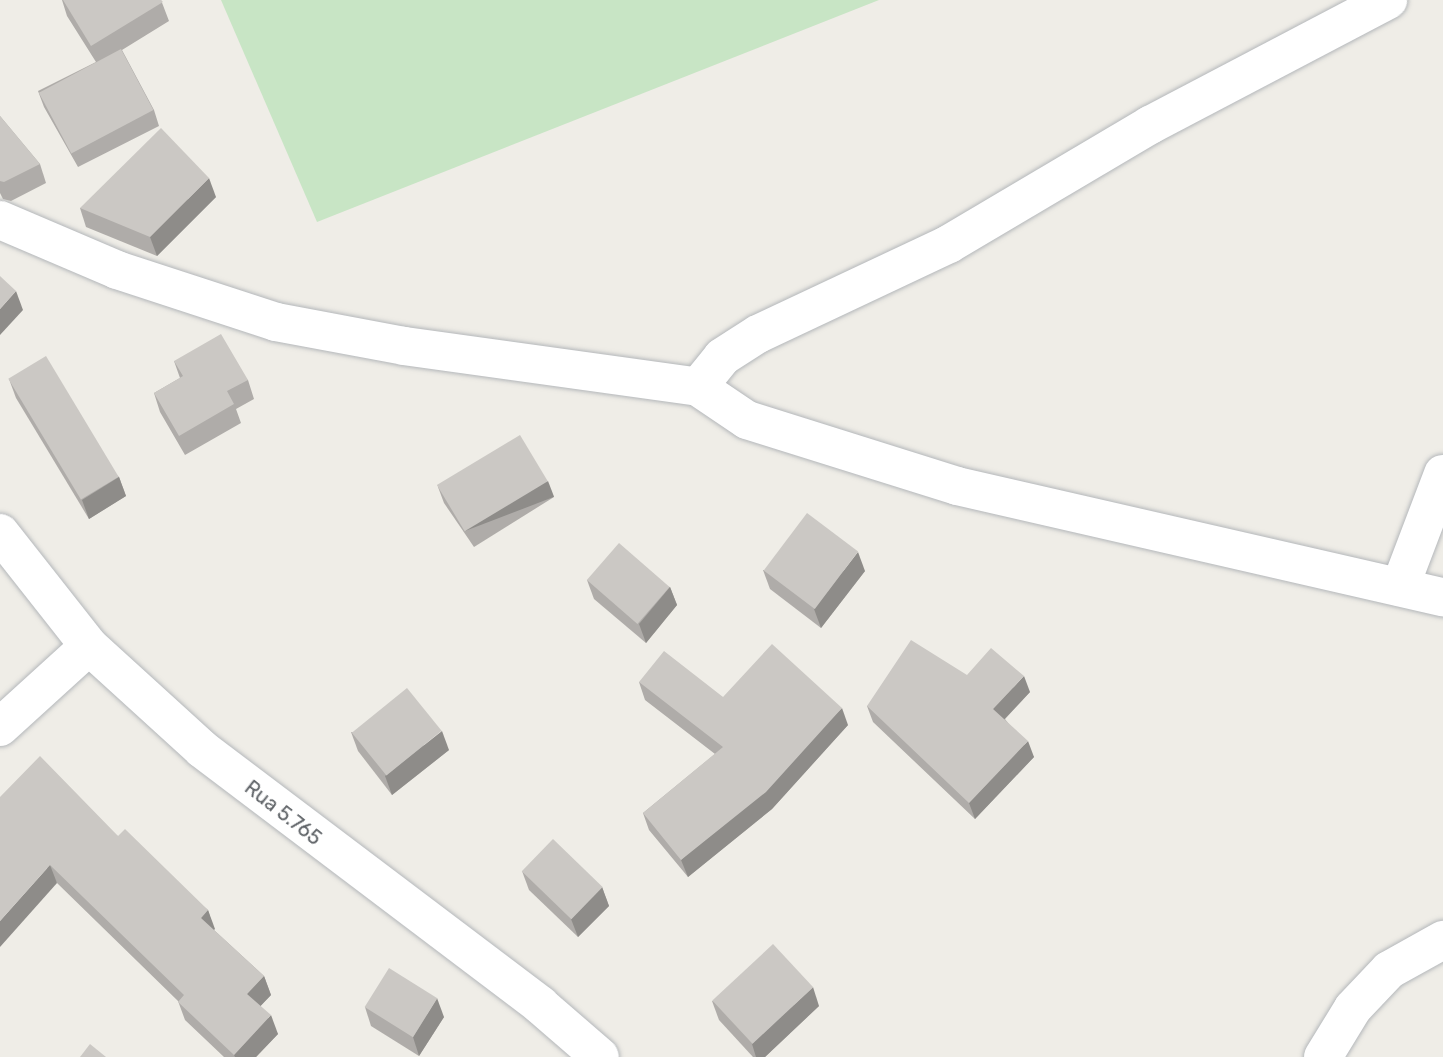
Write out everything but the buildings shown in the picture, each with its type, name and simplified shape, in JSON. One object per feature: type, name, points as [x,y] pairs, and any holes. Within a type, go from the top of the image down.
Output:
[{"type":"street","points":[[698,387],[722,357],[758,334],[949,244],[1150,125],[1388,0]]},
{"type":"street","points":[[0,220],[117,270],[276,322],[404,346],[698,387],[747,420],[957,486],[1443,597]]},
{"type":"street","points":[[1400,587],[1443,474]]},
{"type":"street","name":"Rua 5.765","points":[[0,533],[89,646],[202,749],[540,1005],[600,1057]]},
{"type":"street","points":[[0,727],[89,646]]},
{"type":"street","points":[[1323,1057],[1353,1008],[1389,970],[1443,940]]},
{"type":"green space","points":[[221,0],[879,0],[317,222]]}]
